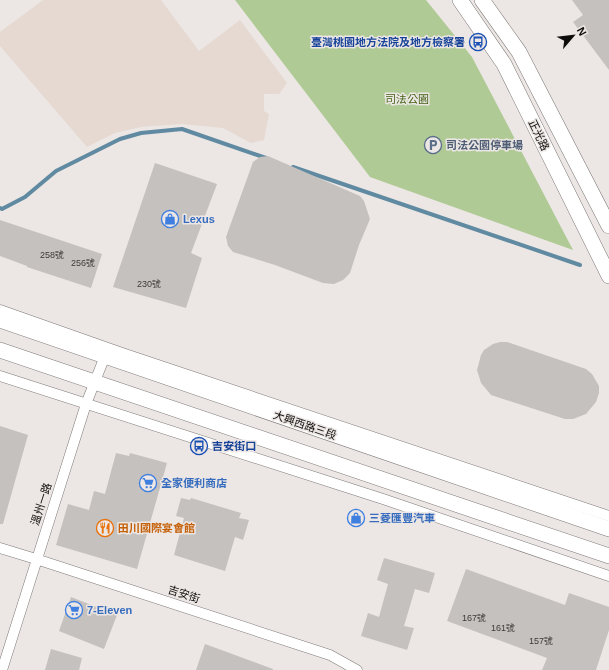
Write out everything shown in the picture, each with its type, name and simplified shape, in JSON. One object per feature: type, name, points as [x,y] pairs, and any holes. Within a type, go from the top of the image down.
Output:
[{"type":"street","name":"正光路","points":[[482,0],[519,52],[609,226]]},
{"type":"street","name":"正光路","points":[[462,1],[504,64],[609,276]]},
{"type":"street","name":"大興西路三段","points":[[0,310],[107,352],[609,530]]},
{"type":"street","name":"大興西路三段","points":[[0,320],[107,352],[609,516]]},
{"type":"street","points":[[0,350],[609,556]]},
{"type":"street","name":"溫州一路","points":[[2,670],[86,404],[107,352]]},
{"type":"street","points":[[0,376],[383,499],[609,576]]},
{"type":"street","name":"吉安街","points":[[0,548],[330,655],[357,670]]},
{"type":"shaded area","points":[[43,0],[161,0],[199,51],[240,20],[287,83],[279,94],[264,94],[264,111],[269,114],[264,140],[251,143],[223,128],[182,124],[141,127],[115,133],[87,147],[0,46],[0,32]]},
{"type":"green space","name":"司法公園","points":[[235,0],[426,0],[472,57],[573,250],[370,177]]},
{"type":"building","points":[[572,0],[609,0],[609,70],[573,22],[583,15]]},
{"type":"building","points":[[268,156],[360,196],[364,201],[370,219],[359,245],[350,273],[343,280],[334,284],[323,283],[275,265],[233,252],[228,246],[226,237],[253,162],[260,157]]},
{"type":"building","name":"Lexus","points":[[155,163],[217,184],[191,253],[202,258],[186,308],[113,287]]},
{"type":"building","points":[[0,220],[102,254],[91,288],[27,267],[0,256]]},
{"type":"building","points":[[507,342],[586,369],[592,374],[599,386],[599,393],[596,402],[586,414],[573,419],[565,419],[491,395],[481,383],[477,370],[484,350],[493,344]]},
{"type":"building","points":[[0,426],[28,435],[3,524],[0,524]]},
{"type":"building","name":"田川國際宴會館","points":[[116,453],[129,456],[130,453],[167,463],[137,569],[56,545],[68,504],[89,510],[94,491],[105,494]]},
{"type":"building","points":[[181,498],[190,500],[191,498],[241,513],[239,518],[249,520],[243,540],[235,537],[225,571],[174,555],[184,518],[176,516]]},
{"type":"building","points":[[384,558],[435,573],[429,593],[415,589],[404,626],[414,628],[407,650],[361,636],[368,613],[379,617],[388,584],[377,580]]},
{"type":"building","points":[[466,569],[565,605],[569,593],[609,607],[609,630],[596,670],[542,670],[547,658],[447,621]]},
{"type":"building","points":[[71,597],[117,615],[104,649],[59,631]]},
{"type":"building","points":[[205,644],[273,669],[273,670],[196,670]]},
{"type":"building","points":[[51,649],[82,658],[79,670],[45,670]]},
{"type":"waterway","points":[[0,208],[2,209],[25,197],[56,171],[120,139],[141,133],[182,129],[266,158]]},
{"type":"waterway","points":[[293,167],[580,265]]},
{"type":"place","name":"臺灣桃園地方法院及地方檢察署","points":[[478,42]]},
{"type":"place","name":"司法公園停車場","points":[[433,145]]},
{"type":"place","name":"Lexus","points":[[170,219]]},
{"type":"place","name":"吉安街口","points":[[199,446]]},
{"type":"place","name":"全家便利商店","points":[[148,483]]},
{"type":"place","name":"三菱匯豐汽車","points":[[356,518]]},
{"type":"place","name":"田川國際宴會館","points":[[105,528]]},
{"type":"place","name":"7-Eleven","points":[[74,610]]}]
